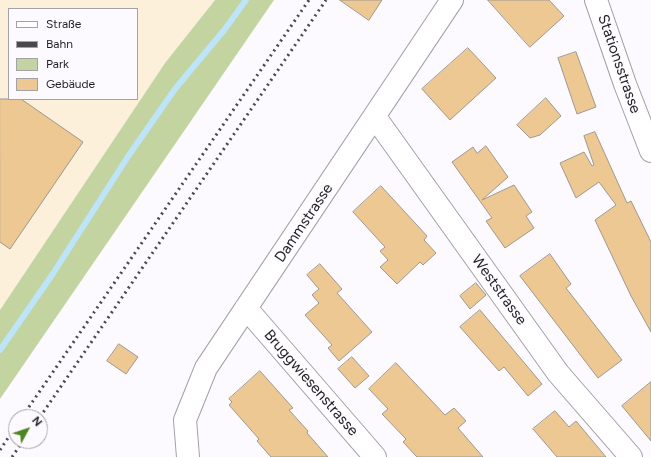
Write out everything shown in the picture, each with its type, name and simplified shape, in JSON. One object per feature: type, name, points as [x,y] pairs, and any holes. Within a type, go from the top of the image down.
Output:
[{"type":"street","name":"Dammstrasse","points":[[188,457],[185,420],[206,368],[452,0]]},
{"type":"street","name":"Stationsstrasse","points":[[596,0],[625,84],[651,151]]},
{"type":"street","name":"Weststrasse","points":[[375,117],[558,373],[631,457]]},
{"type":"street","name":"Bruggwiesenstrasse","points":[[246,308],[375,457]]},
{"type":"shaded area","points":[[0,0],[215,0],[165,63],[0,310]]},
{"type":"green space","points":[[215,0],[274,0],[0,399],[0,310],[165,63]]},
{"type":"building","points":[[340,0],[382,0],[369,20]]},
{"type":"building","points":[[488,0],[549,0],[564,16],[530,47]]},
{"type":"building","points":[[468,48],[496,78],[450,120],[422,89]]},
{"type":"building","points":[[576,52],[596,107],[577,114],[558,58]]},
{"type":"building","points":[[546,98],[561,116],[540,135],[530,138],[517,125]]},
{"type":"building","points":[[0,99],[22,100],[83,142],[10,249],[0,242]]},
{"type":"building","points":[[595,132],[627,203],[631,201],[651,242],[651,332],[631,296],[595,220],[616,205],[599,182],[576,198],[560,163],[584,152],[592,166],[594,165],[584,136]]},
{"type":"building","points":[[486,146],[508,177],[482,200],[514,185],[532,212],[526,216],[534,228],[505,248],[486,221],[492,218],[452,162],[473,147],[477,153]]},
{"type":"building","points":[[381,186],[427,236],[424,240],[436,253],[423,265],[420,262],[397,284],[380,267],[388,260],[380,251],[385,247],[353,212]]},
{"type":"building","points":[[550,254],[571,284],[566,288],[622,360],[598,378],[520,276]]},
{"type":"building","points":[[320,264],[342,289],[337,293],[372,332],[339,361],[328,348],[332,345],[305,315],[319,303],[312,295],[319,289],[307,275]]},
{"type":"building","points":[[476,283],[486,295],[470,309],[460,296]]},
{"type":"building","points":[[480,310],[542,384],[528,396],[504,367],[499,371],[460,327]]},
{"type":"building","points":[[119,344],[138,357],[126,374],[107,361]]},
{"type":"building","points":[[352,357],[369,376],[355,388],[338,369]]},
{"type":"building","points":[[396,363],[445,415],[454,408],[466,421],[458,428],[483,457],[417,457],[403,442],[406,439],[382,414],[388,409],[369,389]]},
{"type":"building","points":[[260,371],[293,408],[289,410],[308,431],[307,433],[328,457],[271,457],[257,441],[259,439],[229,405],[232,402],[229,399]]},
{"type":"building","points":[[651,382],[651,441],[622,406]]},
{"type":"building","points":[[555,411],[569,427],[576,421],[606,457],[557,457],[533,429]]},
{"type":"waterway","points":[[0,350],[52,275],[129,155],[175,89],[225,29],[246,0]]},
{"type":"railway","points":[[28,409],[309,0]]},
{"type":"railway","points":[[45,409],[326,0]]},
{"type":"railway","points":[[0,450],[8,438]]},
{"type":"railway","points":[[12,457],[18,449]]}]
